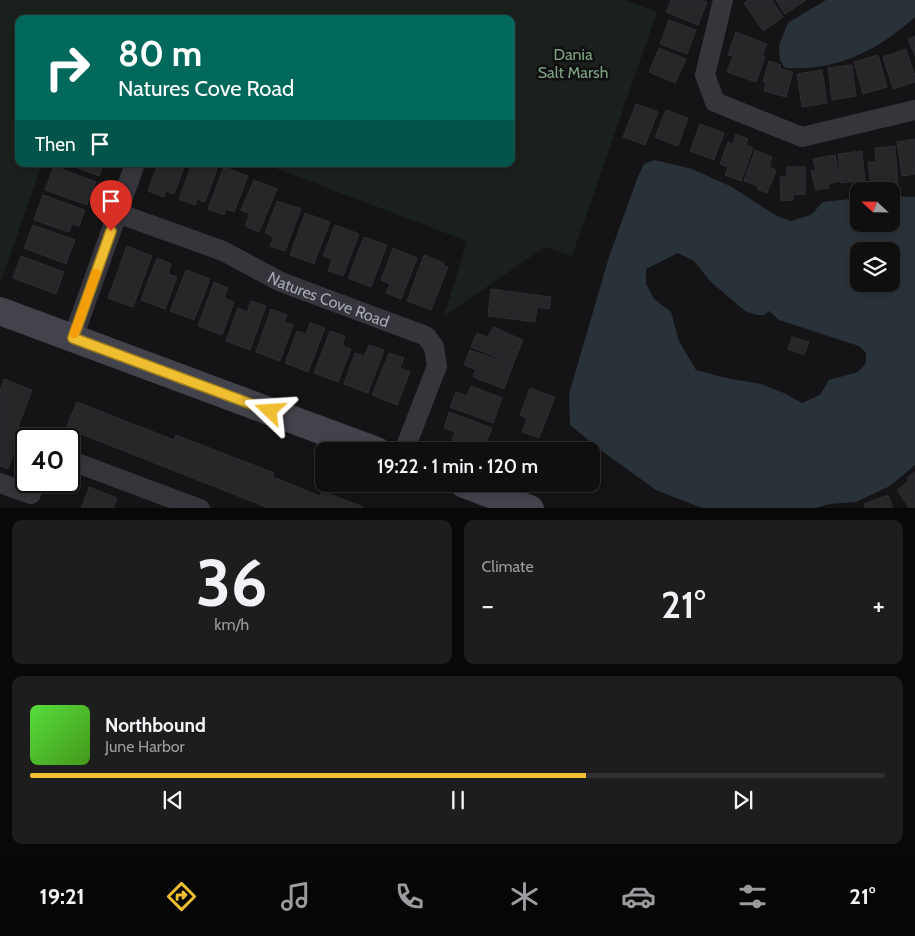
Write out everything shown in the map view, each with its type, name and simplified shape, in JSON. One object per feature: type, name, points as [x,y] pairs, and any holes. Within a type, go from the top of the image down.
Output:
[{"type":"street","points":[[723,0],[705,75],[715,102],[802,137],[915,110]]},
{"type":"street","points":[[73,338],[134,167]]},
{"type":"street","name":"Natures Cove Road","points":[[117,213],[223,250],[281,282],[426,336],[434,347],[437,366],[407,442]]},
{"type":"street","points":[[0,311],[353,442]]},
{"type":"street","points":[[80,464],[200,508]]},
{"type":"street","points":[[0,483],[31,495]]},
{"type":"street","points":[[475,492],[487,501],[530,508]]},
{"type":"green space","name":"Dania Salt Marsh","points":[[0,0],[625,0],[657,12],[572,256],[545,247],[444,316],[467,241],[272,167],[515,167],[515,15],[15,15],[15,167],[41,167],[0,284]]},
{"type":"shaded area","points":[[826,0],[915,0],[915,17],[886,40],[855,56],[822,66],[785,68],[780,60],[779,45],[788,23]]},
{"type":"shaded area","points":[[654,160],[692,169],[730,186],[777,216],[791,221],[811,215],[823,202],[850,199],[850,232],[900,232],[900,196],[915,197],[915,465],[890,486],[856,502],[829,504],[815,508],[702,508],[656,490],[600,450],[600,442],[591,442],[570,425],[569,394],[609,257],[644,164]],"holes":[[[678,253],[694,261],[710,281],[745,311],[757,315],[764,315],[769,311],[779,320],[859,346],[866,353],[866,363],[858,372],[829,380],[820,395],[802,403],[784,393],[761,384],[726,378],[696,370],[679,341],[671,312],[654,299],[646,284],[646,269]]]},
{"type":"building","points":[[671,0],[702,0],[707,2],[698,25],[666,12]]},
{"type":"building","points":[[749,0],[772,0],[783,17],[763,31],[744,3]]},
{"type":"building","points":[[776,0],[806,0],[785,14]]},
{"type":"building","points":[[669,20],[696,30],[687,54],[660,44]]},
{"type":"building","points":[[736,32],[767,44],[762,56],[765,57],[756,82],[727,72],[733,56],[728,55]]},
{"type":"building","points":[[915,36],[915,56],[908,39]]},
{"type":"building","points":[[659,48],[686,59],[675,83],[649,72]]},
{"type":"building","points":[[906,49],[915,76],[915,82],[893,89],[883,57]]},
{"type":"building","points":[[878,55],[887,87],[863,94],[854,62]]},
{"type":"building","points":[[769,61],[781,65],[780,69],[793,72],[786,97],[764,91],[766,83],[763,82]]},
{"type":"building","points":[[852,65],[856,96],[832,100],[828,68]]},
{"type":"building","points":[[822,70],[827,103],[802,107],[797,74]]},
{"type":"building","points":[[636,104],[658,112],[645,145],[623,137]]},
{"type":"building","points":[[666,110],[688,118],[678,146],[655,137]]},
{"type":"building","points":[[700,124],[724,133],[714,160],[690,151]]},
{"type":"building","points":[[736,134],[748,139],[745,145],[753,148],[741,181],[725,175],[728,167],[720,164],[728,142],[733,144]]},
{"type":"building","points":[[915,139],[915,174],[902,176],[897,142]]},
{"type":"building","points":[[895,146],[898,182],[870,182],[868,162],[876,162],[875,148]]},
{"type":"building","points":[[755,150],[772,157],[769,167],[776,170],[767,193],[757,189],[758,186],[744,181]]},
{"type":"building","points":[[862,151],[865,180],[841,183],[838,154]]},
{"type":"building","points":[[835,155],[840,181],[828,184],[829,188],[816,190],[811,171],[816,170],[813,159]]},
{"type":"building","points":[[54,167],[96,182],[87,205],[45,190]]},
{"type":"building","points":[[75,167],[102,167],[99,176]]},
{"type":"building","points":[[157,167],[184,167],[174,194],[166,191],[164,197],[148,191]]},
{"type":"building","points":[[191,167],[218,167],[205,202],[197,199],[195,205],[179,199]]},
{"type":"building","points":[[224,167],[248,176],[234,212],[226,209],[224,215],[208,209]]},
{"type":"building","points":[[787,167],[805,167],[805,194],[793,195],[793,200],[781,201],[780,177],[787,176]]},
{"type":"building","points":[[254,180],[277,189],[259,232],[245,226],[250,214],[241,210]]},
{"type":"building","points":[[43,195],[85,210],[79,226],[72,224],[69,232],[34,220]]},
{"type":"building","points":[[277,201],[301,209],[285,251],[270,246],[274,237],[265,233]]},
{"type":"building","points":[[305,213],[330,222],[314,264],[290,255]]},
{"type":"building","points":[[33,225],[75,240],[66,264],[24,248]]},
{"type":"building","points":[[335,225],[359,234],[343,276],[328,271],[332,259],[323,256]]},
{"type":"building","points":[[364,237],[387,245],[371,287],[348,278]]},
{"type":"building","points":[[127,246],[152,256],[133,307],[108,298]]},
{"type":"building","points":[[393,248],[417,258],[401,299],[386,293],[390,284],[381,280]]},
{"type":"building","points":[[424,255],[444,263],[443,265],[448,267],[431,310],[407,301]]},
{"type":"building","points":[[21,256],[64,272],[56,294],[13,278]]},
{"type":"building","points":[[157,258],[171,264],[168,274],[177,277],[165,309],[141,300]]},
{"type":"building","points":[[186,270],[210,279],[194,320],[170,311]]},
{"type":"building","points":[[214,282],[228,288],[224,298],[234,302],[222,335],[198,326]]},
{"type":"building","points":[[491,289],[551,297],[549,309],[537,307],[535,322],[488,316]]},
{"type":"building","points":[[251,301],[266,306],[250,350],[226,341],[238,308],[247,312]]},
{"type":"building","points":[[271,309],[287,315],[284,322],[293,325],[280,361],[256,352]]},
{"type":"building","points":[[310,323],[325,328],[308,372],[285,363],[297,331],[306,334]]},
{"type":"building","points":[[493,327],[523,340],[513,364],[471,347],[477,333],[488,337]]},
{"type":"building","points":[[330,331],[345,336],[342,346],[351,349],[338,382],[314,373]]},
{"type":"building","points":[[792,337],[809,342],[804,355],[788,349]]},
{"type":"building","points":[[369,345],[384,350],[368,393],[344,384],[355,353],[364,356]]},
{"type":"building","points":[[470,350],[513,365],[504,389],[473,377],[476,370],[464,365]]},
{"type":"building","points":[[389,353],[404,358],[400,368],[410,372],[397,405],[372,395]]},
{"type":"building","points":[[4,379],[32,390],[18,427],[20,428],[15,428],[15,450],[8,469],[0,466],[0,390]]},
{"type":"building","points":[[471,386],[502,398],[493,423],[450,407],[456,392],[467,396]]},
{"type":"building","points":[[530,388],[555,397],[539,438],[522,432],[527,418],[520,415]]},
{"type":"building","points":[[77,402],[174,440],[176,435],[274,473],[273,477],[320,496],[322,492],[325,492],[363,507],[268,508],[80,434],[80,428],[66,428]]},
{"type":"building","points":[[449,412],[492,428],[487,442],[458,442],[452,440],[455,432],[444,428]]},
{"type":"building","points":[[915,472],[915,507],[912,508],[909,508],[897,490],[909,481],[907,478]]},
{"type":"building","points":[[89,487],[117,498],[113,508],[81,508]]},
{"type":"building","points":[[888,495],[893,508],[866,508],[864,504]]},
{"type":"slow traffic","points":[[74,334],[96,273]]},
{"type":"route","points":[[111,231],[73,338],[270,411]]}]
